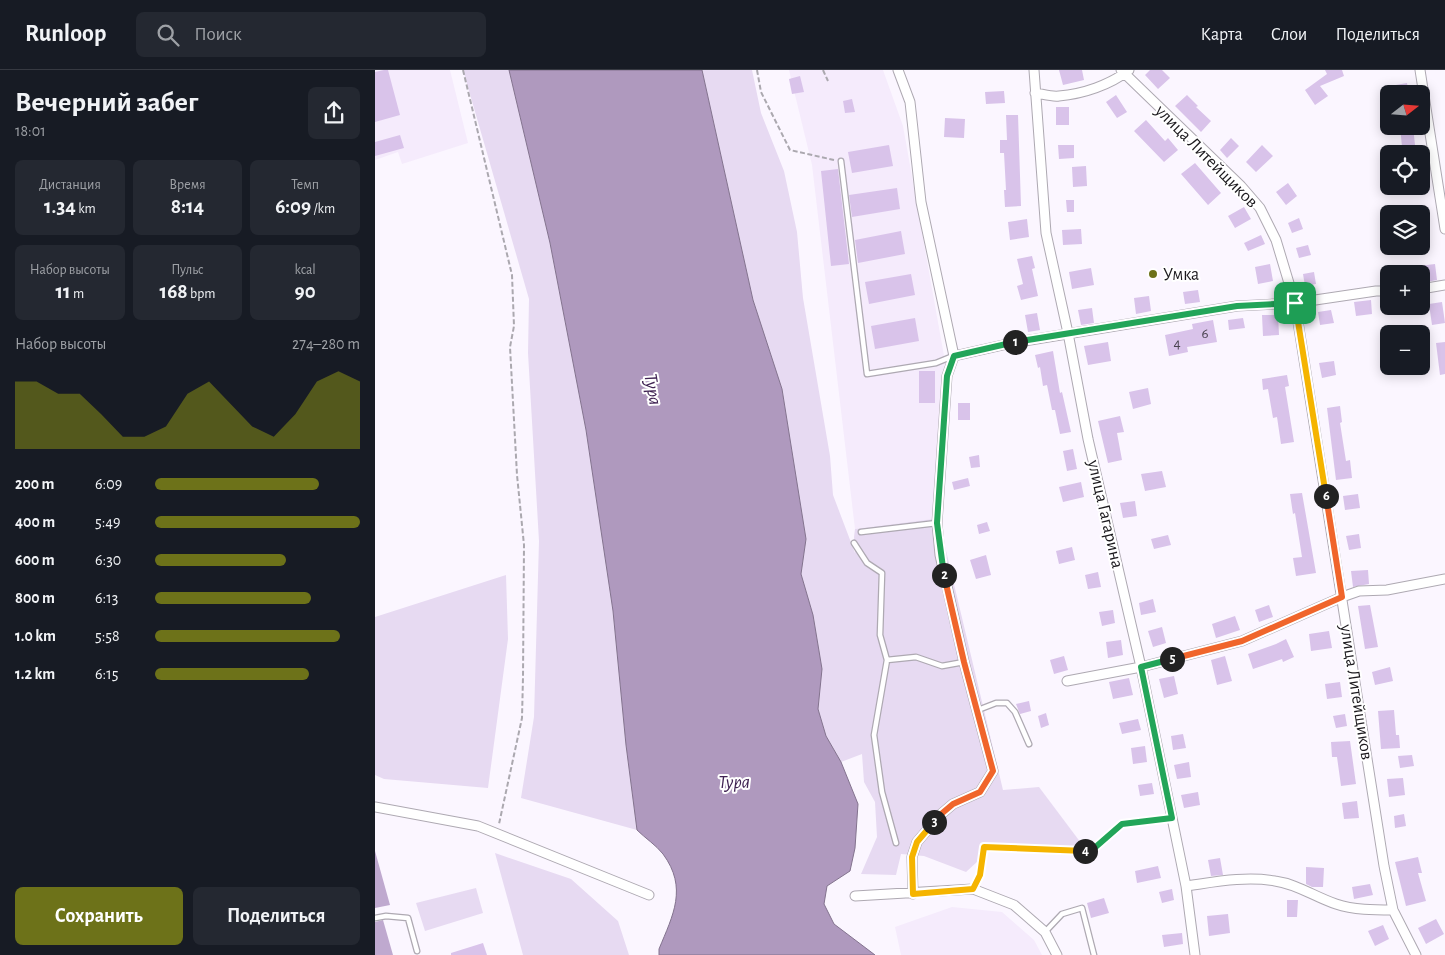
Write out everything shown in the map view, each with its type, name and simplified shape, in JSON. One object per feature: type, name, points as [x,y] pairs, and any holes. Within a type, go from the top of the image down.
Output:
[{"type":"street","points":[[898,70],[910,102],[921,202],[954,356],[947,376],[937,523],[945,581],[993,771],[980,792],[953,804],[940,815],[917,842],[912,857],[913,894]]},
{"type":"street","name":"улица Гагарина","points":[[1034,70],[1046,232],[1069,333],[1088,439],[1141,667],[1186,886],[1195,955]]},
{"type":"street","points":[[1420,70],[1443,201],[1445,229]]},
{"type":"street","points":[[1035,94],[1058,96],[1087,91],[1110,82],[1125,71]]},
{"type":"street","name":"улица Литейщиков","points":[[1125,71],[1241,186],[1260,208],[1276,240],[1295,303],[1384,866],[1393,910],[1416,955]]},
{"type":"street","points":[[1430,288],[1445,285]]},
{"type":"street","points":[[954,356],[1012,343],[1237,306],[1295,303],[1380,291]]},
{"type":"street","points":[[1067,681],[1141,667],[1242,641],[1359,591],[1387,590],[1445,579]]},
{"type":"street","points":[[375,807],[478,826],[649,895]]},
{"type":"street","points":[[1186,886],[1230,880],[1275,881],[1307,890],[1336,904],[1363,909],[1393,910]]},
{"type":"street","points":[[855,896],[973,889],[1014,906],[1045,932],[1057,955]]},
{"type":"lane","points":[[841,161],[867,374],[936,363],[954,356]]},
{"type":"lane","points":[[861,532],[937,523]]},
{"type":"lane","points":[[854,543],[867,563],[882,573],[880,635],[887,660],[874,735],[883,792],[896,843]]},
{"type":"lane","points":[[887,660],[916,657],[942,666],[964,662]]},
{"type":"lane","points":[[978,710],[996,703],[1007,704],[1015,712],[1029,744]]},
{"type":"lane","points":[[1045,932],[1062,914],[1082,908],[1094,955]]},
{"type":"lane","points":[[375,918],[386,916],[408,918],[417,950]]},
{"type":"path","points":[[463,70],[512,275],[515,326],[510,347],[517,475],[524,545],[521,718],[497,833]]},
{"type":"path","points":[[757,70],[761,92],[790,150],[841,161]]},
{"type":"path","points":[[823,70],[828,81]]},
{"type":"path","points":[[973,889],[980,875],[984,847],[1091,851],[1122,824],[1172,818]]},
{"type":"shaded area","points":[[375,70],[450,70],[468,143],[402,164],[398,152],[375,160]]},
{"type":"shaded area","points":[[463,70],[509,70],[550,243],[586,430],[613,611],[626,745],[637,830],[521,798],[534,717],[539,541],[528,353],[529,299]]},
{"type":"shaded area","points":[[702,70],[752,70],[761,113],[784,171],[797,232],[803,298],[830,456],[833,495],[855,553],[855,529],[933,519],[943,538],[1003,790],[1039,787],[1084,847],[1057,848],[989,844],[978,861],[966,872],[924,856],[901,854],[896,875],[861,874],[877,837],[875,802],[864,782],[862,754],[841,762],[826,736],[818,709],[822,669],[813,615],[801,574],[806,539],[782,389],[753,300]]},
{"type":"shaded area","points":[[789,70],[883,70],[903,126],[946,367],[933,519],[855,529],[812,165]]},
{"type":"shaded area","points":[[506,575],[508,639],[488,788],[384,779],[375,775],[375,617]]},
{"type":"shaded area","points":[[375,851],[390,905],[375,908]]},
{"type":"shaded area","points":[[495,853],[571,879],[618,921],[629,955],[523,955]]},
{"type":"shaded area","points":[[476,888],[483,913],[425,931],[416,903]]},
{"type":"shaded area","points":[[952,907],[1002,912],[1034,940],[1042,955],[901,955],[895,927]]},
{"type":"shaded area","points":[[383,920],[393,955],[375,955],[375,922]]},
{"type":"water","name":"Тура","points":[[509,70],[702,70],[753,300],[782,389],[806,539],[801,574],[813,615],[822,669],[818,709],[826,736],[841,762],[858,804],[855,848],[850,871],[827,886],[824,904],[834,924],[875,955],[659,955],[659,949],[676,901],[675,878],[671,866],[663,854],[637,830],[626,745],[613,611],[586,430],[550,243]]},
{"type":"building","points":[[388,70],[400,115],[375,122],[375,72]]},
{"type":"building","points":[[1059,70],[1082,70],[1084,80],[1063,85]]},
{"type":"building","points":[[1150,70],[1162,70],[1170,78],[1158,89],[1145,75]]},
{"type":"building","points":[[1325,70],[1342,70],[1344,76],[1320,86],[1328,96],[1315,105],[1305,90],[1327,74]]},
{"type":"building","points":[[800,76],[804,92],[792,94],[789,79]]},
{"type":"building","points":[[1004,91],[1005,103],[986,104],[985,92]]},
{"type":"building","points":[[1116,95],[1127,112],[1117,118],[1106,102]]},
{"type":"building","points":[[1187,95],[1198,106],[1196,107],[1211,121],[1201,132],[1175,106]]},
{"type":"building","points":[[852,99],[855,112],[845,113],[843,101]]},
{"type":"building","points":[[1056,107],[1069,107],[1069,125],[1056,125]]},
{"type":"building","points":[[1006,115],[1018,115],[1021,206],[1005,207],[1004,153],[1000,153],[1000,140],[1007,140]]},
{"type":"building","points":[[945,118],[965,119],[964,138],[944,137]]},
{"type":"building","points":[[1146,120],[1165,141],[1168,138],[1178,150],[1164,162],[1134,131]]},
{"type":"building","points":[[400,135],[404,148],[375,156],[375,142]]},
{"type":"building","points":[[1401,135],[1414,135],[1415,145],[1402,145]]},
{"type":"building","points":[[1231,138],[1239,146],[1227,158],[1220,150]]},
{"type":"building","points":[[889,145],[893,166],[852,173],[848,152]]},
{"type":"building","points":[[1058,145],[1074,145],[1074,158],[1059,159]]},
{"type":"building","points":[[1262,145],[1273,156],[1256,172],[1246,162]]},
{"type":"building","points":[[1195,163],[1221,193],[1208,205],[1181,174]]},
{"type":"building","points":[[1086,166],[1087,186],[1073,187],[1072,167]]},
{"type":"building","points":[[838,169],[849,264],[831,266],[821,171]]},
{"type":"building","points":[[1288,183],[1297,196],[1286,205],[1276,192]]},
{"type":"building","points":[[897,188],[900,209],[852,217],[849,195]]},
{"type":"building","points":[[1066,200],[1074,200],[1074,212],[1067,212]]},
{"type":"building","points":[[1244,207],[1251,219],[1235,228],[1228,216]]},
{"type":"building","points":[[1299,218],[1303,229],[1292,233],[1288,223]]},
{"type":"building","points":[[1027,219],[1029,237],[1010,240],[1008,222]]},
{"type":"building","points":[[1081,229],[1082,244],[1063,245],[1062,230]]},
{"type":"building","points":[[901,231],[905,254],[858,263],[855,240]]},
{"type":"building","points":[[1261,235],[1265,244],[1248,251],[1244,243]]},
{"type":"building","points":[[1308,245],[1311,255],[1299,258],[1296,248]]},
{"type":"building","points":[[1032,256],[1035,268],[1032,269],[1038,296],[1021,300],[1017,286],[1023,284],[1017,259]]},
{"type":"building","points":[[1270,264],[1273,281],[1258,284],[1255,267]]},
{"type":"building","points":[[1435,264],[1437,280],[1430,281],[1430,265],[1427,265]]},
{"type":"building","points":[[1091,268],[1094,285],[1072,289],[1069,272]]},
{"type":"building","points":[[1314,272],[1316,284],[1305,286],[1303,274]]},
{"type":"building","points":[[911,274],[915,295],[869,304],[865,282]]},
{"type":"building","points":[[1198,290],[1200,302],[1185,304],[1183,292]]},
{"type":"building","points":[[1149,296],[1151,311],[1136,314],[1134,298]]},
{"type":"building","points":[[1371,300],[1372,314],[1356,316],[1354,302]]},
{"type":"building","points":[[1442,302],[1445,323],[1432,325],[1430,304]]},
{"type":"building","points":[[1092,308],[1094,323],[1081,325],[1078,310]]},
{"type":"building","points":[[1331,310],[1334,323],[1320,325],[1318,312]]},
{"type":"building","points":[[1037,313],[1040,330],[1028,332],[1025,315]]},
{"type":"building","points":[[1262,315],[1278,315],[1279,335],[1263,336]]},
{"type":"building","points":[[915,318],[919,341],[875,349],[871,326]]},
{"type":"building","points":[[1243,318],[1245,328],[1229,330],[1228,320]]},
{"type":"building","points":[[1213,320],[1217,342],[1187,347],[1188,352],[1169,356],[1165,335],[1193,329],[1192,324]]},
{"type":"building","points":[[1108,342],[1111,361],[1088,365],[1084,346]]},
{"type":"building","points":[[1445,342],[1445,374],[1440,375],[1436,343]]},
{"type":"building","points":[[1053,351],[1060,393],[1062,392],[1071,432],[1060,434],[1055,410],[1052,410],[1047,385],[1043,386],[1040,367],[1038,368],[1035,355]]},
{"type":"building","points":[[1334,361],[1336,375],[1322,378],[1319,363]]},
{"type":"building","points":[[919,371],[935,371],[935,403],[919,403]]},
{"type":"building","points":[[1287,375],[1289,386],[1285,387],[1294,442],[1281,444],[1277,417],[1273,418],[1268,389],[1263,390],[1262,379]]},
{"type":"building","points":[[1148,388],[1151,404],[1133,409],[1129,392]]},
{"type":"building","points":[[958,403],[970,403],[970,420],[958,420]]},
{"type":"building","points":[[1340,406],[1342,422],[1340,423],[1346,461],[1350,460],[1352,478],[1336,480],[1327,408]]},
{"type":"building","points":[[1120,416],[1124,432],[1117,433],[1122,460],[1108,463],[1098,421]]},
{"type":"building","points":[[1073,449],[1077,469],[1067,471],[1063,451]]},
{"type":"building","points":[[979,455],[980,467],[971,468],[969,457]]},
{"type":"building","points":[[1162,471],[1166,487],[1145,491],[1141,474]]},
{"type":"building","points":[[968,478],[970,486],[954,490],[952,482]]},
{"type":"building","points":[[1081,482],[1084,497],[1063,502],[1059,487]]},
{"type":"building","points":[[1302,493],[1316,573],[1296,576],[1293,558],[1302,557],[1290,494]]},
{"type":"building","points":[[1358,494],[1360,508],[1345,510],[1343,496]]},
{"type":"building","points":[[1135,501],[1137,516],[1123,518],[1120,503]]},
{"type":"building","points":[[987,522],[990,531],[979,534],[977,525]]},
{"type":"building","points":[[1359,534],[1361,548],[1349,550],[1346,536]]},
{"type":"building","points":[[1168,535],[1171,545],[1154,549],[1151,539]]},
{"type":"building","points":[[1072,547],[1075,560],[1059,564],[1056,551]]},
{"type":"building","points":[[986,555],[991,575],[976,579],[970,560]]},
{"type":"building","points":[[1368,570],[1369,584],[1353,587],[1351,571]]},
{"type":"building","points":[[1098,572],[1101,587],[1088,589],[1085,575]]},
{"type":"building","points":[[1153,599],[1156,612],[1141,615],[1139,603]]},
{"type":"building","points":[[1269,605],[1273,617],[1259,622],[1255,610]]},
{"type":"building","points":[[1370,605],[1378,647],[1365,649],[1358,606]]},
{"type":"building","points":[[1113,610],[1115,623],[1102,626],[1099,612]]},
{"type":"building","points":[[1235,616],[1240,630],[1216,638],[1212,624]]},
{"type":"building","points":[[1162,627],[1166,643],[1153,647],[1148,631]]},
{"type":"building","points":[[1329,631],[1332,648],[1311,651],[1309,634]]},
{"type":"building","points":[[1286,639],[1294,657],[1283,662],[1282,659],[1253,669],[1248,654]]},
{"type":"building","points":[[1121,640],[1123,655],[1108,658],[1106,642]]},
{"type":"building","points":[[1064,656],[1068,670],[1054,674],[1050,660]]},
{"type":"building","points":[[1225,656],[1232,681],[1217,685],[1211,660]]},
{"type":"building","points":[[1390,667],[1393,681],[1375,685],[1372,672]]},
{"type":"building","points":[[1174,676],[1178,694],[1164,698],[1159,679]]},
{"type":"building","points":[[1129,678],[1133,695],[1113,699],[1109,682]]},
{"type":"building","points":[[1340,682],[1342,697],[1327,699],[1325,684]]},
{"type":"building","points":[[1029,701],[1031,711],[1020,714],[1016,704]]},
{"type":"building","points":[[1394,710],[1396,735],[1399,735],[1400,748],[1381,749],[1378,711]]},
{"type":"building","points":[[1046,713],[1049,725],[1041,728],[1038,716]]},
{"type":"building","points":[[1345,714],[1347,726],[1336,728],[1333,716]]},
{"type":"building","points":[[1138,719],[1141,730],[1122,734],[1119,723]]},
{"type":"building","points":[[1183,734],[1186,748],[1173,750],[1171,736]]},
{"type":"building","points":[[1350,741],[1356,784],[1341,786],[1337,757],[1332,757],[1331,742]]},
{"type":"building","points":[[1145,746],[1147,762],[1133,764],[1131,748]]},
{"type":"building","points":[[1412,755],[1414,766],[1400,768],[1398,756]]},
{"type":"building","points":[[1189,762],[1191,777],[1177,779],[1174,765]]},
{"type":"building","points":[[1403,778],[1405,795],[1389,797],[1387,779]]},
{"type":"building","points":[[1152,783],[1154,794],[1140,796],[1138,785]]},
{"type":"building","points":[[1198,792],[1200,805],[1184,808],[1181,795]]},
{"type":"building","points":[[1357,801],[1359,818],[1344,819],[1342,803]]},
{"type":"building","points":[[1404,814],[1406,826],[1395,828],[1394,816]]},
{"type":"building","points":[[1418,857],[1422,873],[1418,873],[1426,901],[1406,906],[1395,862]]},
{"type":"building","points":[[1220,858],[1223,875],[1211,876],[1208,860]]},
{"type":"building","points":[[1158,866],[1161,878],[1137,883],[1135,871]]},
{"type":"building","points":[[1306,867],[1324,868],[1323,887],[1312,887],[1306,884]]},
{"type":"building","points":[[1370,884],[1373,895],[1354,899],[1352,887]]},
{"type":"building","points":[[1172,889],[1174,900],[1162,903],[1159,892]]},
{"type":"building","points":[[1104,898],[1109,913],[1091,918],[1087,903]]},
{"type":"building","points":[[1287,900],[1298,900],[1297,917],[1287,917]]},
{"type":"building","points":[[1228,914],[1230,933],[1209,936],[1207,916]]},
{"type":"building","points":[[1436,919],[1444,934],[1426,944],[1418,928]]},
{"type":"building","points":[[1383,925],[1389,939],[1375,946],[1368,931]]},
{"type":"building","points":[[1182,933],[1183,944],[1164,947],[1162,935]]},
{"type":"building","points":[[483,943],[487,955],[451,955],[451,953]]},
{"type":"place","name":"Умка","points":[[1153,274]]},
{"type":"route","points":[[1295,303],[1342,597],[1242,641],[1141,667],[1172,818],[1122,824],[1091,851],[984,847],[980,875],[973,889],[913,894],[912,857],[917,842],[940,815],[953,804],[980,792],[993,771],[964,662],[940,555],[937,523],[947,376],[954,356],[1012,343],[1237,306],[1295,303]]}]
